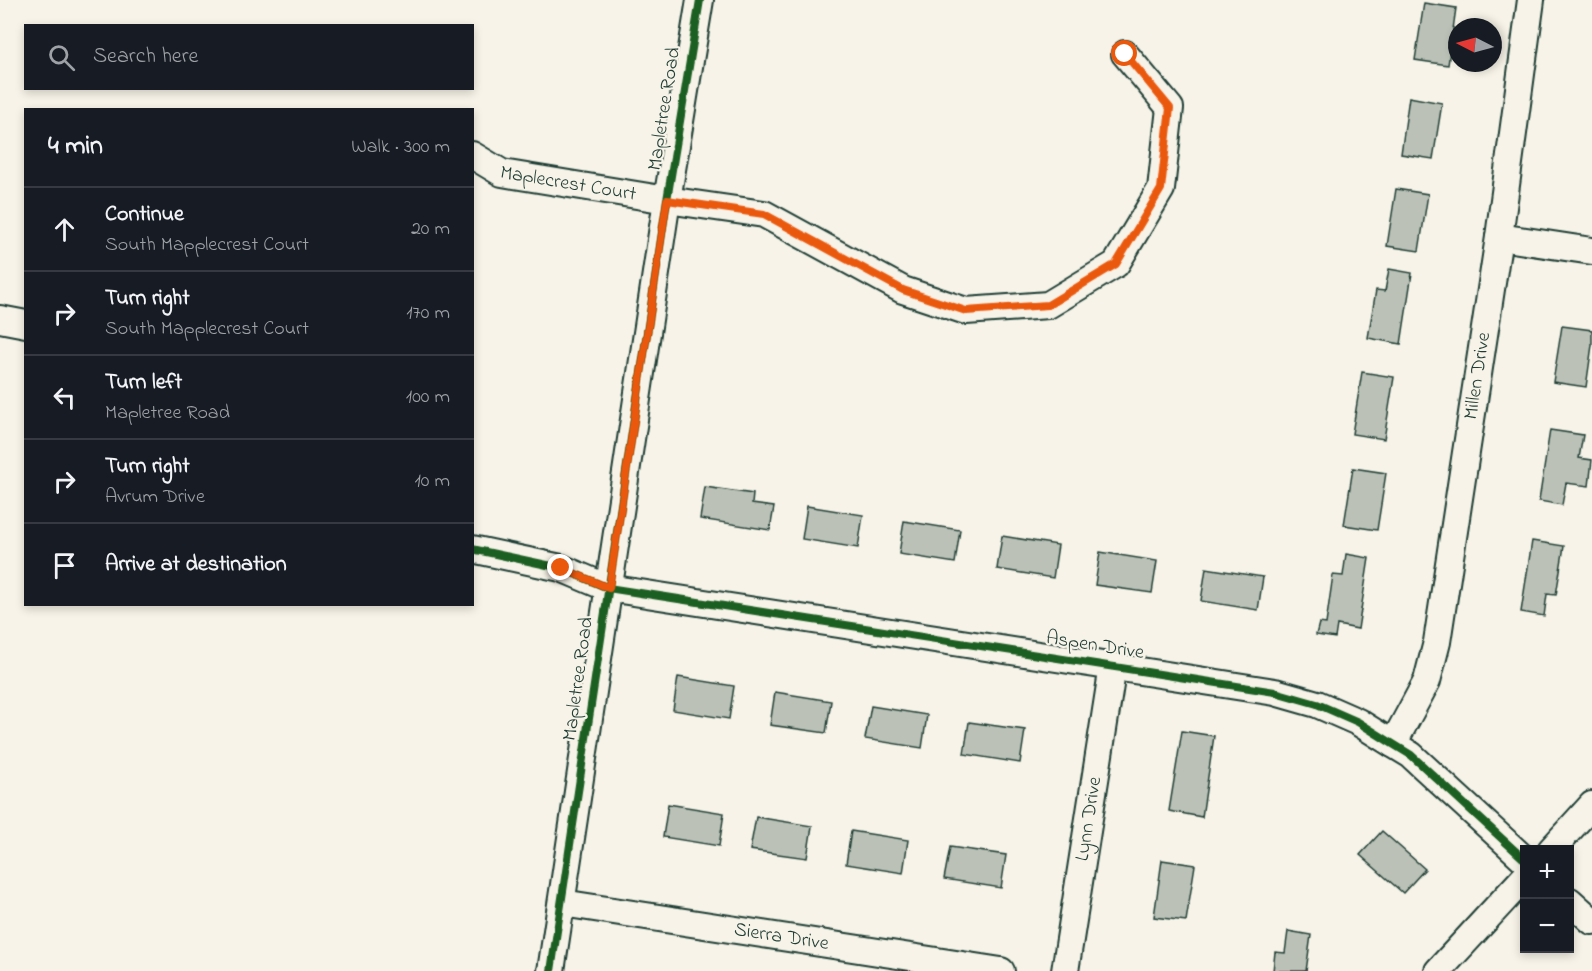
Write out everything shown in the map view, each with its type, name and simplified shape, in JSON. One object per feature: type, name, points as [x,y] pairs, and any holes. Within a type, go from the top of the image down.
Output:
[{"type":"street","name":"Mapletree Road","points":[[551,971],[667,200],[700,0]]},
{"type":"street","name":"Millen Drive","points":[[1393,744],[1427,681],[1437,642],[1532,0]]},
{"type":"street","name":"Maplecrest Court","points":[[474,156],[501,173],[764,214],[903,290],[966,311],[1048,305],[1116,264],[1161,189],[1170,108],[1125,54]]},
{"type":"street","points":[[1498,237],[1592,251]]},
{"type":"street","points":[[0,319],[24,324]]},
{"type":"street","name":"Aspen Drive","points":[[474,549],[561,568],[609,588],[1275,692],[1317,704],[1358,722],[1411,755],[1520,855]]},
{"type":"street","name":"Lynn Drive","points":[[1065,971],[1113,666]]},
{"type":"street","points":[[1555,845],[1592,805]]},
{"type":"street","points":[[1438,971],[1520,882]]},
{"type":"street","name":"Sierra Drive","points":[[562,903],[1000,971]]},
{"type":"street","points":[[1574,905],[1592,921]]},
{"type":"building","points":[[1424,3],[1456,8],[1455,18],[1448,18],[1448,65],[1415,60]]},
{"type":"building","points":[[1409,97],[1442,103],[1433,159],[1401,154]]},
{"type":"building","points":[[1396,189],[1428,194],[1419,251],[1387,246]]},
{"type":"building","points":[[1389,269],[1412,273],[1401,344],[1368,338],[1376,290],[1385,291]]},
{"type":"building","points":[[1562,326],[1592,330],[1586,387],[1553,382]]},
{"type":"building","points":[[1362,372],[1394,377],[1384,439],[1352,434]]},
{"type":"building","points":[[1550,430],[1583,435],[1579,458],[1592,460],[1589,486],[1566,483],[1562,505],[1539,501]]},
{"type":"building","points":[[1353,468],[1386,473],[1377,530],[1344,525]]},
{"type":"building","points":[[705,487],[753,494],[752,504],[774,507],[770,530],[700,519]]},
{"type":"building","points":[[807,506],[863,515],[858,548],[802,539]]},
{"type":"building","points":[[904,521],[960,530],[955,563],[899,554]]},
{"type":"building","points":[[1002,536],[1058,545],[1053,578],[997,569]]},
{"type":"building","points":[[1532,541],[1564,546],[1556,595],[1547,594],[1544,616],[1521,612]]},
{"type":"building","points":[[1100,552],[1157,561],[1152,593],[1095,585]]},
{"type":"building","points":[[1346,554],[1369,558],[1358,629],[1337,625],[1335,638],[1316,635],[1319,623],[1326,624],[1333,575],[1343,576]]},
{"type":"building","points":[[1206,568],[1263,577],[1258,610],[1201,601]]},
{"type":"building","points":[[678,677],[734,686],[729,719],[673,710]]},
{"type":"building","points":[[775,692],[831,701],[826,733],[770,725]]},
{"type":"building","points":[[871,706],[927,715],[922,748],[865,739]]},
{"type":"building","points":[[969,722],[1025,730],[1020,763],[964,754]]},
{"type":"building","points":[[1182,731],[1214,736],[1202,817],[1169,811]]},
{"type":"building","points":[[668,804],[724,813],[719,846],[663,837]]},
{"type":"building","points":[[756,817],[812,826],[807,858],[750,850]]},
{"type":"building","points":[[851,831],[908,840],[903,873],[846,864]]},
{"type":"building","points":[[1382,831],[1425,869],[1403,893],[1360,855]]},
{"type":"building","points":[[950,847],[1006,855],[1001,888],[944,879]]},
{"type":"building","points":[[1162,860],[1195,865],[1186,921],[1154,917]]},
{"type":"building","points":[[1288,931],[1311,935],[1306,971],[1273,971],[1275,952],[1285,953]]},
{"type":"cycle path","points":[[551,971],[667,200],[700,0]]},
{"type":"cycle path","points":[[474,549],[561,568],[608,588],[1275,692],[1317,704],[1358,722],[1411,755],[1520,855]]},
{"type":"route","points":[[561,568],[609,588],[667,200],[764,214],[903,290],[966,311],[1048,305],[1116,264],[1161,189],[1170,108],[1125,54]]}]
